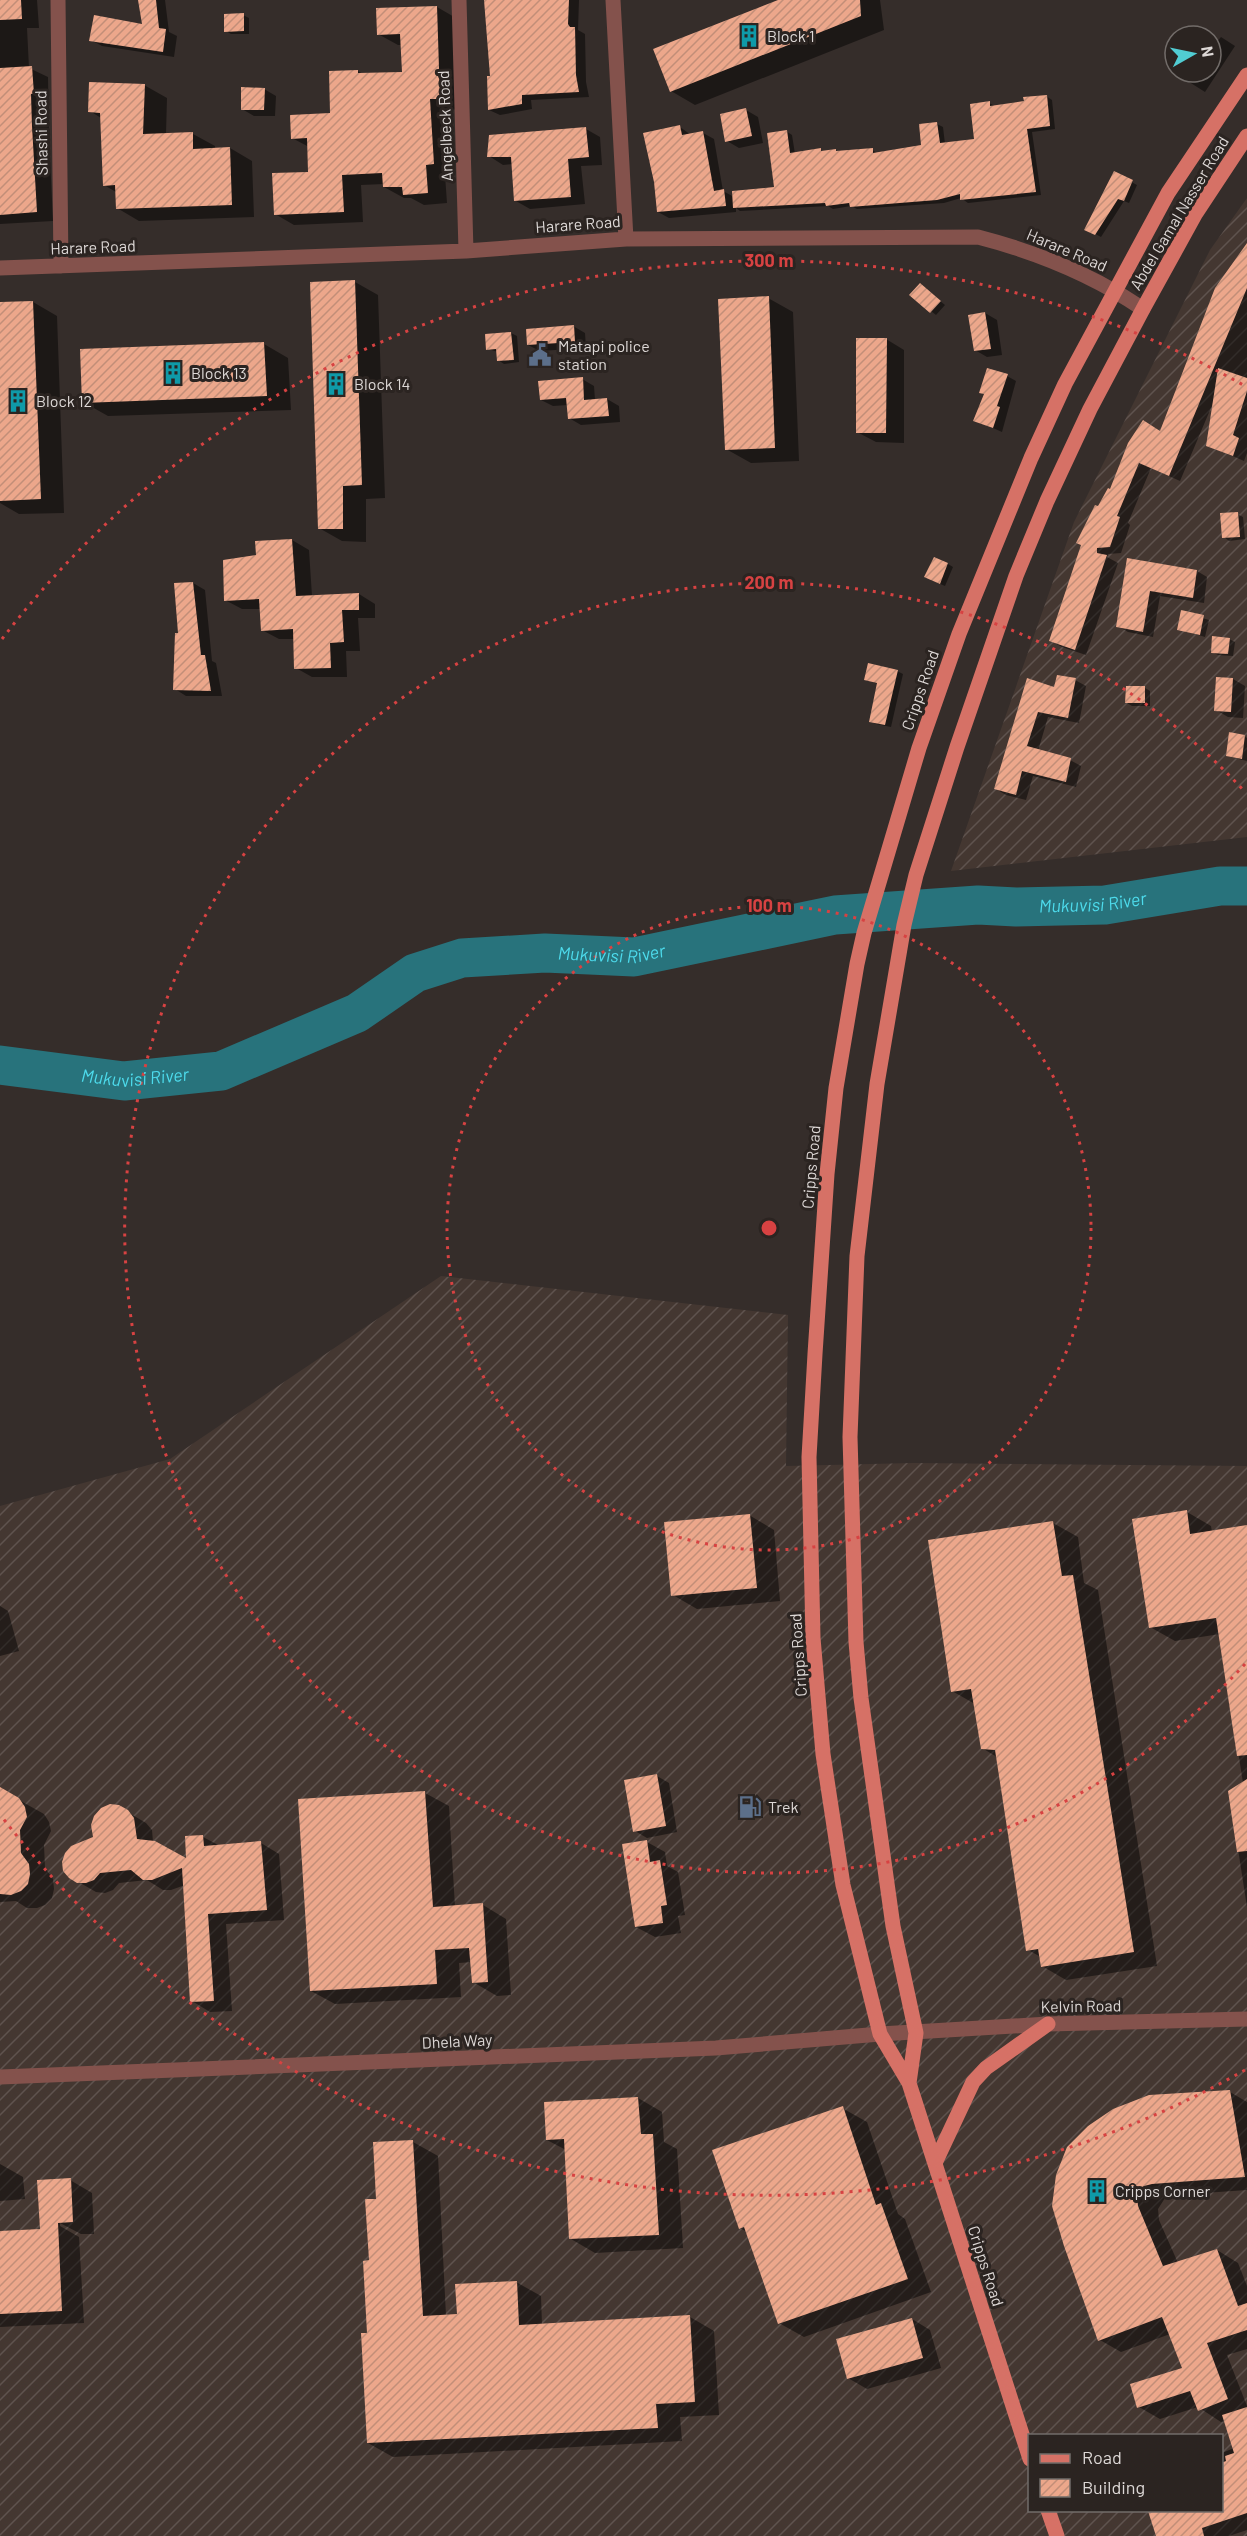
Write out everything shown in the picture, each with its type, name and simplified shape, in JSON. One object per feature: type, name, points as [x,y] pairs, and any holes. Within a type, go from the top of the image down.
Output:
[{"type":"main road","name":"Abdel Gamal Nasser Road","points":[[1116,291],[1168,193],[1247,75]]},
{"type":"main road","name":"Abdel Gamal Nasser Road","points":[[1143,309],[1196,213],[1247,136]]},
{"type":"main road","name":"Cripps Road","points":[[1028,2456],[909,2083],[880,2034],[843,1885],[823,1754],[813,1638],[809,1457],[828,1163],[836,1088],[864,933],[919,747],[959,634],[994,546],[1065,384],[1116,291]]},
{"type":"main road","name":"Cripps Road","points":[[909,2083],[916,2033],[893,1926],[861,1698],[856,1642],[850,1437],[857,1256],[877,1084],[904,925],[916,875],[957,747],[1038,523],[1090,409],[1143,309]]},
{"type":"main road","points":[[935,2163],[973,2082],[986,2068],[1048,2024]]},
{"type":"main road","points":[[1048,2512],[1057,2536]]},
{"type":"street","name":"Shashi Road","points":[[58,0],[62,266]]},
{"type":"street","name":"Angelbeck Road","points":[[459,0],[466,251]]},
{"type":"street","points":[[613,0],[626,239]]},
{"type":"street","name":"Harare Road","points":[[0,268],[466,251],[626,239],[978,237],[1017,247],[1116,291],[1143,309]]},
{"type":"street","name":"Kelvin Road","points":[[916,2033],[1048,2024],[1247,2019]]},
{"type":"street","name":"Dhela Way","points":[[0,2077],[704,2048],[916,2033]]},
{"type":"shaded area","points":[[1247,198],[1247,837],[951,871],[1074,522],[1210,250]]},
{"type":"shaded area","points":[[441,1276],[788,1315],[786,1466],[913,1463],[1247,1466],[1247,2536],[0,2536],[0,1506],[170,1459]]},
{"type":"building","points":[[0,0],[21,0],[22,19],[0,20]]},
{"type":"building","points":[[138,0],[156,0],[159,28],[166,29],[163,52],[89,41],[94,15],[142,24]]},
{"type":"building","points":[[484,0],[569,0],[568,24],[570,27],[575,27],[576,75],[579,92],[522,95],[522,104],[488,110],[487,76],[490,76]]},
{"type":"building","name":"Block 1","points":[[778,0],[860,0],[861,16],[670,92],[653,49]]},
{"type":"building","points":[[437,6],[440,99],[430,99],[434,164],[426,165],[428,193],[403,195],[402,187],[383,187],[382,173],[342,175],[344,212],[274,215],[272,173],[308,172],[307,138],[291,139],[290,115],[330,113],[329,71],[402,72],[400,34],[377,35],[376,8]]},
{"type":"building","points":[[244,13],[244,31],[224,32],[224,14]]},
{"type":"building","points":[[32,66],[34,94],[31,94],[32,126],[37,212],[0,215],[0,68]]},
{"type":"building","points":[[89,82],[145,84],[143,134],[193,132],[193,149],[230,147],[232,205],[116,209],[115,185],[103,186],[100,113],[88,112]]},
{"type":"building","points":[[241,87],[265,88],[264,110],[241,110]]},
{"type":"building","points":[[1047,95],[1050,126],[1027,129],[1036,192],[960,200],[960,194],[937,200],[850,207],[849,203],[826,206],[825,203],[733,208],[732,191],[774,187],[767,133],[787,130],[790,153],[821,148],[821,151],[836,149],[836,151],[873,148],[873,153],[921,145],[919,124],[937,122],[940,143],[974,139],[970,104],[990,101],[990,106],[1024,101],[1023,97]]},
{"type":"building","points":[[746,108],[752,136],[725,142],[720,114]]},
{"type":"building","points":[[680,125],[682,135],[703,131],[714,191],[724,189],[726,206],[657,212],[654,182],[643,133]]},
{"type":"building","points":[[586,127],[589,157],[568,159],[571,197],[514,201],[511,157],[487,157],[489,135]]},
{"type":"building","points":[[1114,171],[1133,180],[1124,201],[1118,199],[1095,235],[1084,230]]},
{"type":"building","points":[[1247,243],[1247,288],[1169,476],[1139,463],[1117,516],[1120,517],[1110,547],[1097,548],[1097,553],[1107,555],[1075,650],[1049,641],[1081,545],[1076,543],[1095,505],[1098,506],[1108,488],[1110,489],[1128,443],[1143,420],[1160,431],[1215,288]]},
{"type":"building","name":"Block 14","points":[[355,280],[362,485],[343,486],[343,529],[318,529],[310,282]]},
{"type":"building","points":[[920,283],[941,301],[930,313],[909,295]]},
{"type":"building","points":[[769,296],[775,448],[725,450],[718,299]]},
{"type":"building","name":"Block 12","points":[[33,301],[41,499],[0,501],[0,302]]},
{"type":"building","points":[[985,312],[991,349],[974,351],[968,315]]},
{"type":"building","points":[[574,325],[575,342],[527,345],[526,329]]},
{"type":"building","points":[[511,332],[514,360],[497,361],[496,349],[486,350],[485,334]]},
{"type":"building","points":[[856,338],[887,338],[886,433],[856,433]]},
{"type":"building","name":"Block 13","points":[[264,342],[267,396],[82,403],[80,349]]},
{"type":"building","points":[[987,368],[1008,374],[997,406],[1000,407],[993,428],[973,421],[984,394],[979,393]]},
{"type":"building","points":[[1218,368],[1247,378],[1247,391],[1233,435],[1239,438],[1233,456],[1206,446]]},
{"type":"building","points":[[583,377],[584,400],[607,398],[609,416],[568,419],[566,398],[540,400],[538,381]]},
{"type":"building","points":[[1238,512],[1240,537],[1222,538],[1220,513]]},
{"type":"building","points":[[292,539],[296,596],[359,593],[359,610],[342,610],[344,642],[330,643],[331,668],[294,669],[293,629],[261,631],[259,599],[224,601],[223,560],[256,555],[255,541]]},
{"type":"building","points":[[934,557],[948,563],[940,584],[924,577]]},
{"type":"building","points":[[1127,558],[1197,570],[1193,598],[1150,591],[1143,632],[1116,627]]},
{"type":"building","points":[[193,582],[201,655],[205,655],[211,691],[173,690],[175,633],[178,633],[174,583]]},
{"type":"building","points":[[1181,610],[1204,615],[1200,635],[1177,630]]},
{"type":"building","points":[[1212,636],[1230,638],[1228,654],[1211,653]]},
{"type":"building","points":[[868,663],[898,670],[885,725],[869,722],[877,683],[864,680]]},
{"type":"building","points":[[1057,675],[1076,678],[1068,718],[1038,712],[1027,746],[1071,758],[1066,782],[1022,771],[1016,795],[994,789],[1027,678],[1054,687]]},
{"type":"building","points":[[1216,677],[1233,678],[1231,712],[1214,711]]},
{"type":"building","points":[[1126,686],[1145,686],[1145,703],[1125,703]]},
{"type":"building","points":[[1229,732],[1245,735],[1242,759],[1226,756]]},
{"type":"building","points":[[1187,1510],[1190,1534],[1247,1525],[1247,1755],[1237,1756],[1216,1618],[1149,1628],[1132,1519]]},
{"type":"building","points":[[750,1514],[757,1588],[671,1596],[664,1522]]},
{"type":"building","points":[[1053,1521],[1062,1576],[1073,1575],[1134,1952],[1041,1967],[1038,1949],[1026,1951],[995,1750],[981,1749],[971,1689],[951,1692],[928,1540]]},
{"type":"building","points":[[657,1774],[666,1826],[633,1832],[624,1780]]},
{"type":"building","points":[[1247,1779],[1247,1851],[1237,1852],[1228,1791]]},
{"type":"building","points":[[0,1787],[19,1798],[25,1807],[27,1817],[20,1830],[21,1853],[29,1864],[28,1884],[21,1891],[11,1895],[0,1894]]},
{"type":"building","points":[[425,1791],[433,1907],[483,1903],[488,1982],[472,1983],[469,1948],[435,1950],[437,1984],[310,1991],[298,1799]]},
{"type":"building","points":[[110,1804],[119,1805],[128,1810],[134,1818],[137,1839],[155,1841],[186,1858],[185,1836],[203,1835],[204,1846],[261,1841],[267,1910],[208,1914],[214,2001],[190,2002],[182,1868],[152,1880],[143,1880],[131,1870],[100,1873],[94,1880],[86,1883],[77,1883],[63,1871],[62,1862],[65,1853],[71,1846],[93,1837],[91,1825],[94,1816],[101,1808]]},
{"type":"building","points":[[647,1840],[650,1862],[660,1860],[667,1905],[661,1906],[663,1923],[635,1927],[622,1844]]},
{"type":"building","name":"Cripps Corner","points":[[1230,2090],[1245,2177],[1152,2184],[1144,2186],[1137,2196],[1138,2206],[1163,2266],[1217,2249],[1238,2306],[1247,2303],[1247,2330],[1207,2343],[1228,2399],[1198,2411],[1190,2391],[1137,2408],[1130,2384],[1182,2368],[1162,2317],[1098,2341],[1052,2206],[1056,2175],[1067,2147],[1088,2126],[1113,2109],[1149,2095]]},
{"type":"building","points":[[638,2097],[641,2134],[653,2134],[659,2235],[569,2239],[564,2139],[546,2140],[544,2102]]},
{"type":"building","points":[[843,2106],[876,2205],[881,2203],[908,2279],[778,2324],[744,2227],[739,2229],[712,2150]]},
{"type":"building","points":[[413,2140],[423,2316],[457,2314],[455,2284],[517,2281],[519,2325],[690,2315],[695,2402],[656,2404],[658,2428],[367,2443],[361,2333],[367,2333],[363,2261],[369,2260],[365,2199],[376,2199],[373,2142]]},
{"type":"building","points":[[71,2178],[73,2222],[58,2223],[62,2311],[0,2314],[0,2231],[40,2229],[37,2180]]},
{"type":"building","points":[[912,2318],[923,2358],[847,2379],[836,2339]]},
{"type":"building","points":[[1247,2407],[1247,2513],[1202,2528],[1204,2536],[1156,2536],[1148,2512],[1223,2512],[1223,2462],[1226,2461],[1225,2456],[1234,2453],[1222,2415]]},
{"type":"waterway","name":"Mukuvisi River","points":[[0,1065],[124,1081],[221,1071],[357,1013],[415,973],[462,958],[545,953],[634,957],[835,915],[978,905],[1016,907],[1105,905],[1220,886],[1247,886]]},
{"type":"place","name":"Block 1","points":[[749,36]]},
{"type":"place","name":"Matapi police station","points":[[540,355]]},
{"type":"place","name":"Block 13","points":[[173,373]]},
{"type":"place","name":"Block 14","points":[[336,384]]},
{"type":"place","name":"Block 12","points":[[18,401]]},
{"type":"place","name":"Trek","points":[[750,1807]]},
{"type":"place","name":"Cripps Corner","points":[[1097,2191]]}]
